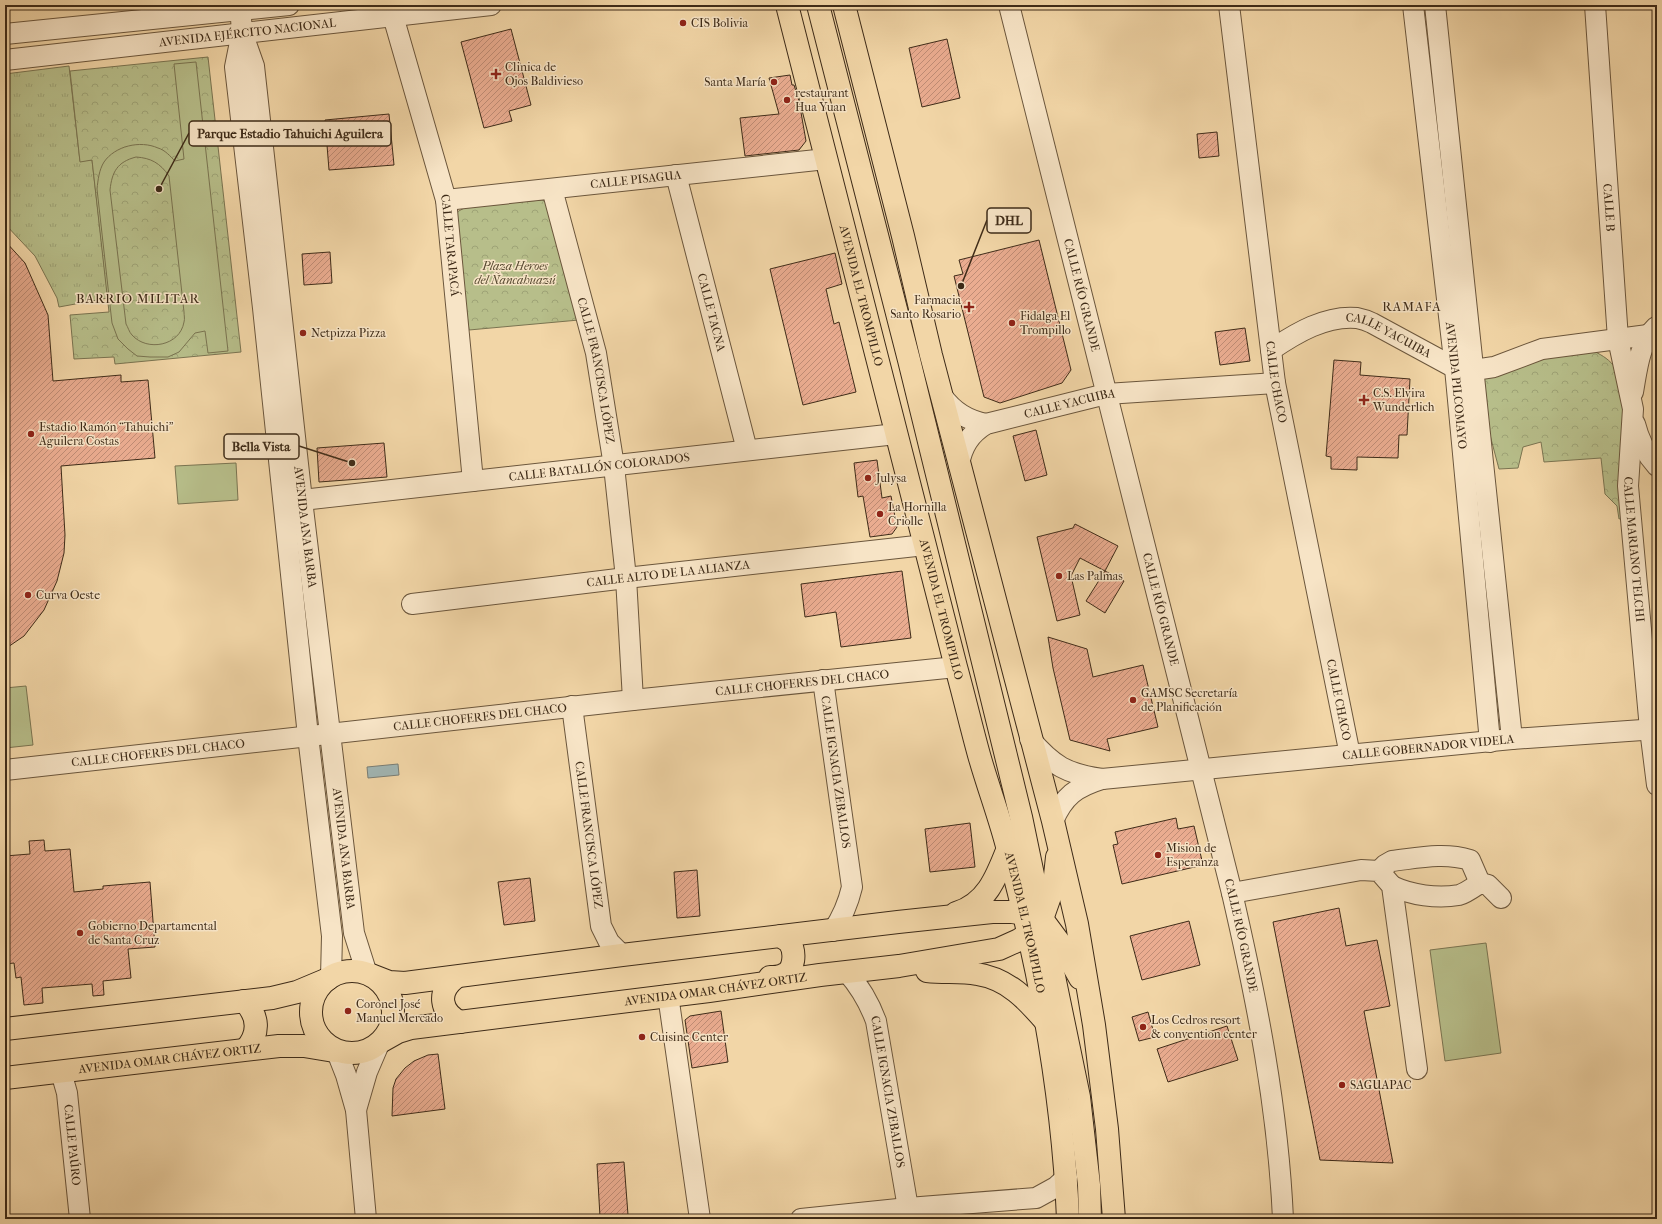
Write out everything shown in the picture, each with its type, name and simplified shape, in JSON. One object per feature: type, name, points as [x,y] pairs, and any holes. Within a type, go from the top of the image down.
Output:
[{"type":"main road","name":"AVENIDA EL TROMPILLO","points":[[787,5],[979,755],[1070,1051],[1080,1105],[1089,1185],[1090,1219]]},
{"type":"main road","name":"AVENIDA EL TROMPILLO","points":[[818,5],[909,360],[1022,817],[1031,922],[1048,1023],[1060,1112],[1067,1177],[1068,1219]]},
{"type":"main road","points":[[844,5],[903,236],[930,355],[942,396],[1030,739],[1053,821],[1077,924],[1094,1025],[1107,1129],[1114,1219]]},
{"type":"main road","points":[[909,360],[912,494]]},
{"type":"main road","points":[[1031,922],[1054,885],[1058,847]]},
{"type":"main road","points":[[935,919],[960,912],[976,904],[988,892],[1008,848]]},
{"type":"main road","points":[[5,1029],[272,998],[297,992],[348,971],[369,974],[389,982],[405,983],[455,978],[622,955],[992,912],[1031,922],[1062,946],[1088,992]]},
{"type":"main road","name":"AVENIDA OMAR CHÁVEZ ORTIZ","points":[[380,1043],[398,1032],[411,1028],[899,966],[999,949],[1031,922]]},
{"type":"main road","points":[[820,975],[812,968],[808,958],[809,947],[814,940],[874,932],[887,924]]},
{"type":"main road","points":[[709,991],[734,983],[784,975],[791,968],[794,960],[793,950],[788,942],[781,936]]},
{"type":"main road","points":[[899,966],[929,972],[977,974],[997,979],[1014,989],[1026,999],[1048,1023],[1070,1051]]},
{"type":"main road","points":[[329,978],[318,989],[312,1002],[311,1016],[315,1030],[323,1042],[335,1051],[348,1054],[359,1053],[369,1050],[380,1043],[390,1031],[394,1018],[393,1005],[389,993],[381,982],[369,974]]},
{"type":"main road","points":[[455,978],[449,983],[445,990],[443,1001],[447,1013],[460,1022]]},
{"type":"main road","points":[[244,1001],[251,1007],[257,1024],[256,1034],[246,1049]]},
{"type":"main road","name":"AVENIDA OMAR CHÁVEZ ORTIZ","points":[[5,1078],[246,1049],[304,1046],[335,1051]]},
{"type":"street","name":"AVENIDA EJÉRCITO NACIONAL","points":[[5,34],[240,8],[289,5]]},
{"type":"street","name":"AVENIDA EJÉRCITO NACIONAL","points":[[5,60],[491,5]]},
{"type":"street","name":"CALLE RÍO GRANDE","points":[[1009,5],[1232,893],[1253,986],[1269,1071],[1281,1176],[1283,1219]]},
{"type":"street","name":"CALLE CHACO","points":[[1229,5],[1275,383],[1350,755]]},
{"type":"street","name":"AVENIDA PILCOMAYO","points":[[1413,5],[1455,368],[1490,742]]},
{"type":"street","name":"AVENIDA PILCOMAYO","points":[[1435,5],[1512,739]]},
{"type":"street","name":"CALLE B","points":[[1595,5],[1618,339],[1633,409]]},
{"type":"street","name":"AVENIDA ANA BARBA","points":[[240,8],[242,32],[254,66],[272,308],[295,488],[330,733],[354,933],[369,974]]},
{"type":"street","name":"CALLE TARAPACÁ","points":[[393,16],[446,200],[473,481]]},
{"type":"street","name":"CALLE PISAGUA","points":[[446,200],[826,159]]},
{"type":"street","name":"CALLE TACNA","points":[[676,175],[747,450]]},
{"type":"street","name":"CALLE FRANCISCA LÓPEZ","points":[[552,189],[596,353],[614,466],[626,578],[633,700]]},
{"type":"street","name":"CALLE YACUIBA","points":[[1271,350],[1292,336],[1315,324],[1342,319],[1358,318],[1372,323],[1455,368],[1474,370],[1494,368],[1542,349],[1618,339],[1652,330]]},
{"type":"street","name":"CALLE YACUIBA","points":[[1652,330],[1638,364],[1632,397],[1634,419],[1638,436],[1651,460],[1657,466]]},
{"type":"street","name":"CALLE YACUIBA","points":[[959,465],[962,450],[970,436],[986,424],[1106,394],[1275,383]]},
{"type":"street","name":"CALLE YACUIBA","points":[[942,396],[948,405],[965,418],[986,424]]},
{"type":"street","name":"CALLE MARIANO TELCHI","points":[[1633,409],[1628,486],[1654,729],[1657,785]]},
{"type":"street","name":"CALLE BATALLÓN COLORADOS","points":[[295,488],[473,481],[896,434]]},
{"type":"street","name":"AVENIDA ANA BARBA","points":[[295,488],[308,736],[332,936],[329,978]]},
{"type":"street","name":"CALLE ALTO DE LA ALIANZA","points":[[412,604],[626,578],[925,545]]},
{"type":"street","name":"CALLE CHOFERES DEL CHACO","points":[[5,770],[572,706],[956,667]]},
{"type":"street","name":"CALLE IGNACIA ZEBALLOS","points":[[823,680],[852,887],[849,902],[843,916],[832,931]]},
{"type":"street","name":"CALLE FRANCISCA LÓPEZ","points":[[572,706],[601,926],[609,942],[622,955]]},
{"type":"street","name":"CALLE GOBERNADOR VIDELA","points":[[1102,779],[1200,768],[1512,739],[1654,729]]},
{"type":"street","points":[[1030,739],[1044,756],[1061,768],[1081,776],[1102,779]]},
{"type":"street","points":[[1053,821],[1060,806],[1072,793],[1086,784],[1102,779]]},
{"type":"street","points":[[1417,1069],[1385,865],[1392,861],[1443,855],[1456,856],[1470,860],[1480,883]]},
{"type":"street","points":[[1232,893],[1361,870],[1386,879],[1407,893],[1438,896],[1460,895],[1480,883],[1488,885],[1501,898]]},
{"type":"street","name":"CALLE IGNACIA ZEBALLOS","points":[[847,972],[861,988],[870,1004],[876,1021],[908,1214]]},
{"type":"street","points":[[668,995],[700,1219]]},
{"type":"street","points":[[356,1110],[367,1072],[380,1043]]},
{"type":"street","points":[[335,1051],[346,1075],[356,1110],[366,1219]]},
{"type":"street","name":"CALLE PAÚRO","points":[[61,1072],[67,1093],[80,1219]]},
{"type":"street","points":[[801,1219],[908,1214],[1036,1198],[1052,1190],[1067,1177]]},
{"type":"green space","points":[[208,57],[241,352],[115,364],[114,357],[74,359],[70,315],[109,312],[92,160],[80,162],[70,71]]},
{"type":"green space","points":[[196,62],[228,351],[208,353],[205,331],[195,333],[179,352],[168,357],[137,356],[118,339],[112,323],[97,189],[102,165],[109,156],[121,148],[136,145],[151,146],[163,150],[175,161],[184,159],[174,64]],"holes":[[[136,157],[155,162],[169,176],[184,317],[181,330],[176,337],[162,344],[154,345],[146,344],[138,340],[131,334],[126,324],[110,190],[112,178],[120,165],[130,159]]]},
{"type":"green space","points":[[69,66],[80,161],[92,160],[108,298],[59,307],[57,298],[35,256],[5,224],[5,74]]},
{"type":"green space","name":"Plaza Heroes del Ñancahuazú","points":[[542,200],[549,202],[579,320],[469,330],[455,224],[457,212],[468,206]]},
{"type":"green space","points":[[1589,349],[1609,360],[1620,376],[1625,392],[1625,517],[1619,519],[1617,506],[1605,494],[1601,458],[1544,462],[1541,442],[1523,447],[1518,468],[1499,469],[1490,435],[1484,377],[1536,357]]},
{"type":"green space","points":[[236,463],[238,500],[178,504],[175,466]]},
{"type":"green space","points":[[26,686],[33,745],[5,748],[5,688]]},
{"type":"green space","points":[[1486,943],[1501,1053],[1445,1061],[1430,950]]},
{"type":"shaded area","points":[[398,764],[399,775],[368,778],[367,767]]},
{"type":"building","name":"Clinica de Ojos Baldivieso","points":[[511,29],[531,105],[509,111],[512,121],[484,128],[461,42]]},
{"type":"building","points":[[947,39],[960,98],[922,107],[909,48]]},
{"type":"building","points":[[790,75],[792,85],[794,85],[799,101],[806,141],[799,150],[745,156],[740,118],[779,114],[769,78]]},
{"type":"building","points":[[389,114],[394,165],[329,170],[325,120]]},
{"type":"building","points":[[1217,132],[1219,156],[1199,158],[1197,134]]},
{"type":"building","name":"Fidalga El Trompillo","points":[[1039,240],[1071,370],[1062,383],[1000,403],[984,397],[954,276],[963,274],[959,260]]},
{"type":"building","name":"Estadio Ramón “Tahuichi” Aguilera Costas","points":[[5,241],[25,263],[48,315],[53,381],[121,375],[121,382],[148,380],[155,458],[61,466],[65,535],[64,553],[57,581],[44,610],[24,636],[5,649]]},
{"type":"building","points":[[330,252],[332,283],[304,285],[302,254]]},
{"type":"building","points":[[835,253],[842,284],[826,289],[834,324],[839,322],[856,392],[803,405],[770,269]]},
{"type":"building","points":[[1245,328],[1250,361],[1220,365],[1215,332]]},
{"type":"building","points":[[1334,360],[1361,362],[1360,375],[1410,379],[1407,435],[1399,435],[1398,458],[1357,457],[1357,470],[1331,469],[1331,457],[1326,456]]},
{"type":"building","points":[[1036,430],[1047,475],[1025,481],[1013,436]]},
{"type":"building","points":[[384,443],[387,477],[319,482],[317,448]]},
{"type":"building","points":[[877,460],[882,498],[891,496],[897,527],[892,534],[870,537],[863,496],[858,497],[854,463]]},
{"type":"building","points":[[1075,524],[1118,546],[1105,571],[1080,558],[1071,576],[1080,615],[1057,621],[1037,537],[1073,528]]},
{"type":"building","points":[[902,571],[911,638],[841,647],[836,612],[805,617],[801,584]]},
{"type":"building","name":"Las Palmas","points":[[1105,571],[1124,581],[1105,613],[1086,601]]},
{"type":"building","points":[[1048,637],[1087,649],[1093,677],[1143,665],[1158,727],[1107,739],[1110,751],[1070,740],[1053,668]]},
{"type":"building","name":"Mision de Esperanza","points":[[1176,818],[1178,829],[1194,826],[1203,865],[1122,884],[1113,845],[1118,844],[1115,832]]},
{"type":"building","points":[[970,823],[975,867],[930,872],[925,829]]},
{"type":"building","name":"Gobierno Departamental de Santa Cruz","points":[[44,840],[45,851],[70,849],[74,892],[103,889],[103,886],[150,882],[155,947],[128,949],[131,978],[103,981],[104,995],[93,996],[92,984],[42,988],[43,1003],[24,1005],[21,977],[16,978],[14,963],[5,964],[5,856],[30,854],[29,841]]},
{"type":"building","points":[[697,870],[700,916],[677,918],[674,872]]},
{"type":"building","points":[[530,878],[535,921],[504,925],[498,882]]},
{"type":"building","name":"SAGUAPAC","points":[[1339,908],[1346,946],[1377,940],[1390,1006],[1364,1011],[1393,1163],[1320,1160],[1273,922]]},
{"type":"building","points":[[1189,921],[1200,965],[1142,980],[1130,936]]},
{"type":"building","points":[[721,1011],[728,1062],[692,1068],[685,1020],[690,1016]]},
{"type":"building","name":"Los Cedros resort & convention center","points":[[1148,1012],[1155,1037],[1139,1041],[1132,1017]]},
{"type":"building","points":[[1227,1026],[1238,1060],[1168,1082],[1157,1049]]},
{"type":"building","points":[[438,1054],[445,1109],[392,1116],[393,1088],[396,1079],[405,1068],[414,1061],[428,1055]]},
{"type":"building","points":[[624,1162],[628,1215],[600,1217],[597,1164]]},
{"type":"place","name":"CIS Bolivia","points":[[683,23]]},
{"type":"place","name":"Clinica de Ojos Baldivieso","points":[[496,74]]},
{"type":"place","name":"Santa María","points":[[774,82]]},
{"type":"place","name":"restaurant Hua Yuan","points":[[787,100]]},
{"type":"place","name":"Parque Estadio Tahuichi Aguilera","points":[[159,189]]},
{"type":"place","name":"DHL","points":[[961,286]]},
{"type":"place","name":"Farmacia Santo Rosario","points":[[969,307]]},
{"type":"place","name":"Fidalga El Trompillo","points":[[1012,323]]},
{"type":"place","name":"Netpizza Pizza","points":[[303,333]]},
{"type":"place","name":"C.S. Elvira Wunderlich","points":[[1364,400]]},
{"type":"place","name":"Estadio Ramón “Tahuichi” Aguilera Costas","points":[[31,434]]},
{"type":"place","name":"Bella Vista","points":[[352,463]]},
{"type":"place","name":"Julysa","points":[[868,478]]},
{"type":"place","name":"La Hornilla Criolle","points":[[880,514]]},
{"type":"place","name":"Las Palmas","points":[[1059,576]]},
{"type":"place","name":"Curva Oeste","points":[[28,595]]},
{"type":"place","name":"GAMSC Secretaría de Planificación","points":[[1133,700]]},
{"type":"place","name":"Mision de Esperanza","points":[[1158,855]]},
{"type":"place","name":"Gobierno Departamental de Santa Cruz","points":[[80,933]]},
{"type":"place","name":"Coronel José Manuel Mercado","points":[[348,1011]]},
{"type":"place","name":"Los Cedros resort & convention center","points":[[1143,1027]]},
{"type":"place","name":"Cuisine Center","points":[[642,1037]]},
{"type":"place","name":"SAGUAPAC","points":[[1342,1085]]},
{"type":"district","name":"BARRIO MILITAR","points":[[138,298]]},
{"type":"district","name":"RAMAFA","points":[[1412,306]]}]
